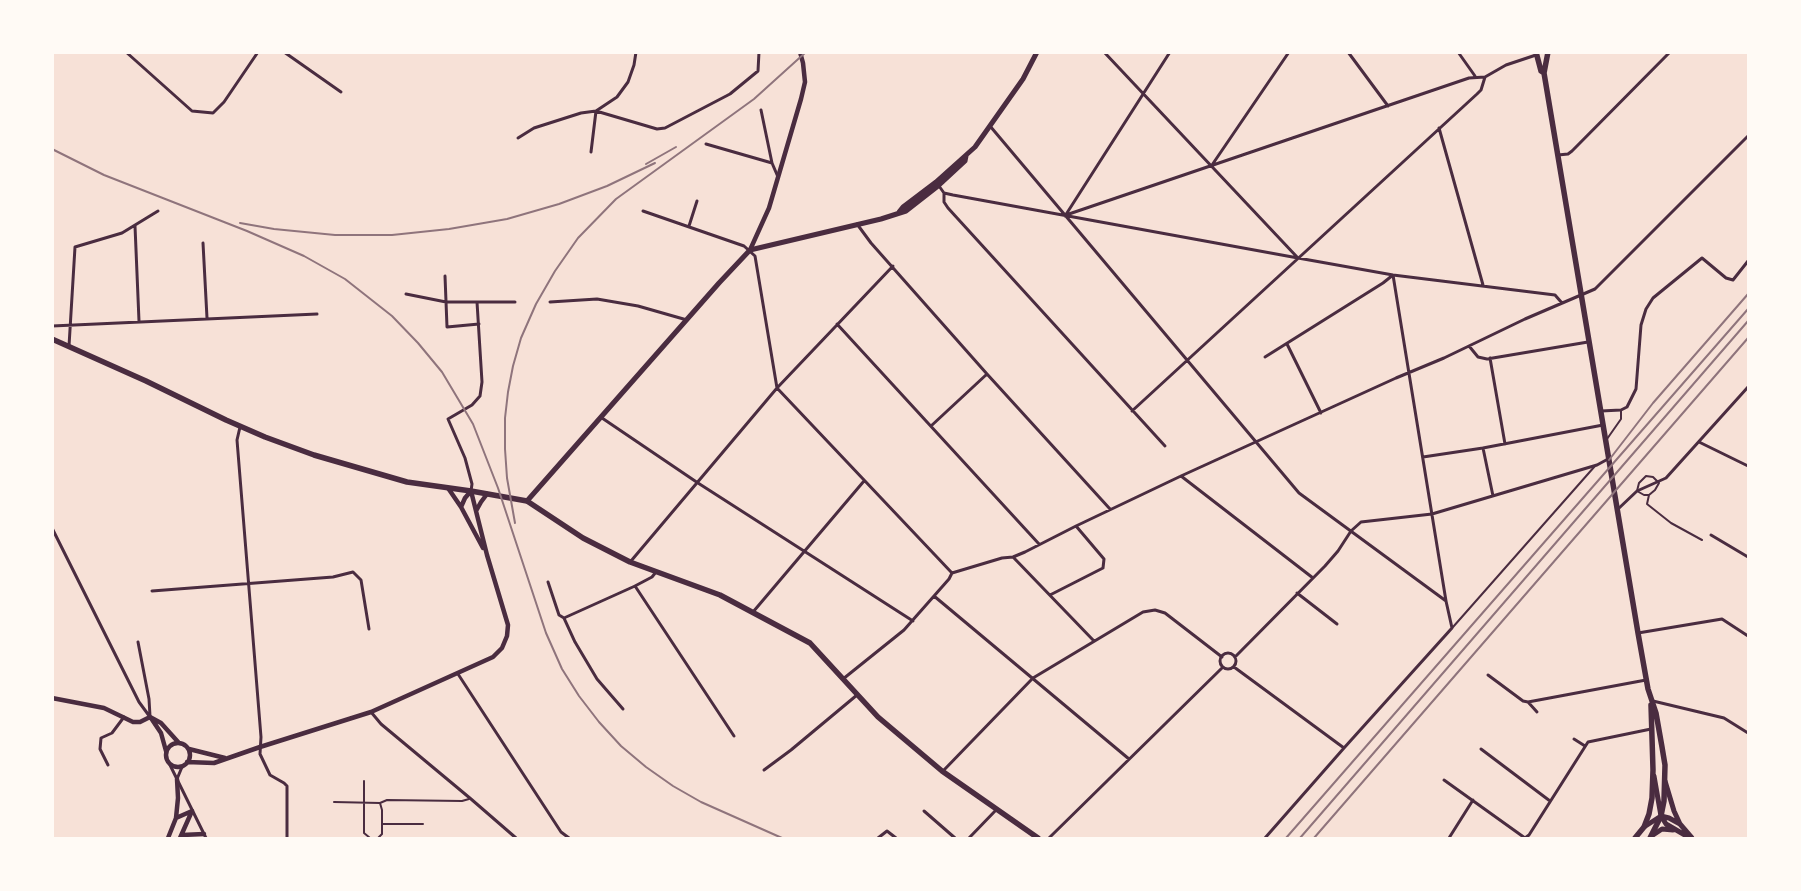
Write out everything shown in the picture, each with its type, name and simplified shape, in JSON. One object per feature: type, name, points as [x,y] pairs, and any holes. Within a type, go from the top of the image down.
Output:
[{"type":"main road","points":[[527,501],[750,250],[906,211],[937,184],[962,157],[966,156],[1023,79],[1037,52]]},
{"type":"main road","points":[[1537,55],[1542,60],[1549,54]]},
{"type":"main road","points":[[1549,54],[1544,73],[1646,680],[1665,765],[1664,801],[1661,816],[1651,837]]},
{"type":"main road","points":[[1537,55],[1541,71],[1544,73]]},
{"type":"main road","points":[[52,341],[69,346],[146,380],[240,427],[351,467],[407,482],[527,501],[583,538],[630,562],[720,595],[810,643],[878,717],[942,771],[1036,838]]},
{"type":"main road","points":[[1636,838],[1644,827],[1651,804],[1656,729]]},
{"type":"main road","points":[[1653,770],[1661,816],[1666,824],[1691,838]]},
{"type":"main road","points":[[1665,781],[1674,811],[1680,824],[1691,838]]},
{"type":"main road","points":[[1644,827],[1661,816],[1680,824]]},
{"type":"main road","points":[[1651,837],[1662,829],[1676,830]]},
{"type":"street","points":[[126,52],[192,111],[213,113],[224,102],[258,52]]},
{"type":"street","points":[[284,52],[341,92]]},
{"type":"street","points":[[591,152],[596,111],[617,97],[628,82],[636,52]]},
{"type":"street","points":[[518,138],[534,128],[581,113],[596,111],[657,129],[665,128],[730,94],[758,71],[759,52]]},
{"type":"street","points":[[750,250],[769,208],[805,82],[800,52]]},
{"type":"street","points":[[1104,52],[1298,258]]},
{"type":"street","points":[[1066,216],[1170,52]]},
{"type":"street","points":[[1212,166],[1289,52]]},
{"type":"street","points":[[1348,52],[1388,106]]},
{"type":"street","points":[[1458,52],[1475,76]]},
{"type":"street","points":[[1558,155],[1568,154],[1572,151],[1670,52]]},
{"type":"street","points":[[1066,216],[1475,76],[1485,77],[1506,65],[1537,55]]},
{"type":"street","points":[[1132,411],[1481,90],[1485,77]]},
{"type":"street","points":[[762,110],[772,163],[778,176]]},
{"type":"street","points":[[990,126],[1299,494],[1446,601]]},
{"type":"street","points":[[1439,128],[1483,285]]},
{"type":"street","points":[[842,679],[912,622],[952,573],[1002,558],[1013,557],[1181,476],[1595,288],[1748,136]]},
{"type":"street","points":[[706,144],[772,163]]},
{"type":"street","points":[[937,184],[944,193],[944,202],[948,208],[1164,446]]},
{"type":"street","points":[[944,193],[1393,275],[1554,295],[1562,303]]},
{"type":"street","points":[[689,226],[696,201]]},
{"type":"street","points":[[69,346],[75,247],[122,233],[158,211]]},
{"type":"street","points":[[643,211],[744,246],[756,256],[777,388],[952,573]]},
{"type":"street","points":[[857,224],[871,243],[987,374],[1110,509]]},
{"type":"street","points":[[135,226],[140,321]]},
{"type":"street","points":[[203,243],[207,318]]},
{"type":"street","points":[[1601,412],[1621,410],[1627,406],[1636,390],[1641,325],[1646,309],[1653,298],[1702,258],[1726,278],[1732,280],[1748,261]]},
{"type":"street","points":[[630,562],[634,560],[777,388],[893,266]]},
{"type":"street","points":[[1265,357],[1383,284],[1393,275]]},
{"type":"street","points":[[1265,838],[1452,628],[1393,275]]},
{"type":"street","points":[[445,276],[447,327],[479,324]]},
{"type":"street","points":[[406,294],[446,302],[515,302]]},
{"type":"street","points":[[550,302],[597,299],[638,306],[687,320]]},
{"type":"street","points":[[187,762],[214,763],[371,712],[493,657],[502,648],[507,636],[508,625],[486,555],[465,458],[448,419],[472,405],[480,396],[482,382],[477,302]]},
{"type":"street","points":[[52,326],[317,314]]},
{"type":"street","points":[[837,324],[1039,544]]},
{"type":"street","points":[[1469,346],[1478,357],[1490,358],[1590,342]]},
{"type":"street","points":[[1287,344],[1321,413]]},
{"type":"street","points":[[1490,358],[1505,444]]},
{"type":"street","points":[[931,426],[987,374]]},
{"type":"street","points":[[1617,510],[1637,491],[1666,478],[1748,388]]},
{"type":"street","points":[[602,418],[698,483],[912,622]]},
{"type":"street","points":[[1423,457],[1483,448],[1603,425]]},
{"type":"street","points":[[240,427],[237,440],[261,738],[260,754],[270,775],[284,783],[287,788],[287,838]]},
{"type":"street","points":[[1699,442],[1748,466]]},
{"type":"street","points":[[1483,448],[1493,496]]},
{"type":"street","points":[[1235,657],[1313,578],[1338,551],[1351,531],[1361,522],[1432,514],[1609,459]]},
{"type":"street","points":[[1181,476],[1313,578]]},
{"type":"street","points":[[753,613],[864,481]]},
{"type":"street","points":[[448,488],[461,507],[486,555]]},
{"type":"street","points":[[461,507],[471,491]]},
{"type":"street","points":[[476,511],[487,494]]},
{"type":"street","points":[[1050,595],[1103,568],[1104,560],[1076,526]]},
{"type":"street","points":[[52,528],[139,702],[161,733],[166,756],[205,836]]},
{"type":"street","points":[[1711,535],[1748,557]]},
{"type":"street","points":[[1013,557],[1094,642]]},
{"type":"street","points":[[152,591],[333,577],[353,572],[361,580],[368,629]]},
{"type":"street","points":[[564,618],[635,586],[656,572]]},
{"type":"street","points":[[548,582],[559,615],[564,618],[575,642],[597,679],[623,710]]},
{"type":"street","points":[[635,586],[734,736]]},
{"type":"street","points":[[1297,593],[1337,624]]},
{"type":"street","points":[[934,596],[1129,758]]},
{"type":"street","points":[[942,771],[1033,678],[1142,612],[1155,610],[1165,613],[1222,657]]},
{"type":"street","points":[[1638,633],[1722,619],[1748,636]]},
{"type":"street","points":[[138,642],[149,699],[150,717]]},
{"type":"street","points":[[1222,657],[1228,654],[1235,657]]},
{"type":"street","points":[[1222,657],[1223,667]]},
{"type":"street","points":[[1234,667],[1235,657]]},
{"type":"street","points":[[1223,667],[1230,669],[1234,667]]},
{"type":"street","points":[[1049,838],[1223,667]]},
{"type":"street","points":[[1234,667],[1344,748]]},
{"type":"street","points":[[458,674],[561,832],[569,838]]},
{"type":"street","points":[[1488,675],[1523,701],[1528,702],[1646,680]]},
{"type":"street","points":[[764,770],[857,695]]},
{"type":"street","points":[[52,698],[104,708],[133,722],[140,722],[150,717]]},
{"type":"street","points":[[1651,701],[1724,718],[1748,733]]},
{"type":"street","points":[[1528,702],[1537,712]]},
{"type":"street","points":[[371,712],[381,724],[516,838]]},
{"type":"street","points":[[150,717],[161,723],[179,743],[189,750],[227,758]]},
{"type":"street","points":[[108,765],[100,749],[101,738],[112,733],[124,718]]},
{"type":"street","points":[[1444,780],[1525,838],[1529,835],[1585,746],[1592,740],[1656,729]]},
{"type":"street","points":[[1574,739],[1585,746]]},
{"type":"street","points":[[166,752],[171,745],[179,743]]},
{"type":"street","points":[[1481,749],[1550,801]]},
{"type":"street","points":[[169,763],[176,767],[182,766],[190,758],[189,750]]},
{"type":"street","points":[[168,838],[176,818],[177,779],[182,766]]},
{"type":"street","points":[[1449,838],[1473,800]]},
{"type":"street","points":[[969,838],[997,809]]},
{"type":"street","points":[[176,818],[192,811]]},
{"type":"street","points":[[181,837],[192,811]]},
{"type":"street","points":[[924,811],[955,838]]},
{"type":"street","points":[[878,838],[887,831],[896,838]]},
{"type":"street","points":[[181,837],[192,833],[205,836]]},
{"type":"lane","points":[[1606,441],[1621,419],[1621,410]]},
{"type":"lane","points":[[1452,628],[1597,464]]},
{"type":"lane","points":[[1649,495],[1644,495],[1637,491],[1637,486],[1646,476],[1659,481],[1659,485],[1649,495],[1647,504],[1671,523],[1702,540]]},
{"type":"lane","points":[[364,781],[364,833],[370,838]]},
{"type":"lane","points":[[334,802],[363,801],[380,803],[387,800],[462,801],[472,799]]},
{"type":"lane","points":[[378,838],[382,834],[382,810],[380,803]]},
{"type":"lane","points":[[382,824],[423,824]]},
{"type":"railway","points":[[515,523],[507,478],[505,449],[505,418],[508,392],[521,338],[536,304],[555,271],[578,238],[616,199],[754,99],[806,52]]},
{"type":"railway","points":[[646,164],[676,147]]},
{"type":"railway","points":[[52,149],[104,175],[247,231],[304,256],[345,279],[392,316],[442,372],[473,424],[498,488],[546,633],[562,669],[579,696],[621,746],[673,786],[701,802],[782,838]]},
{"type":"railway","points":[[240,223],[274,229],[335,235],[392,235],[449,229],[507,219],[559,204],[607,186],[655,163]]},
{"type":"railway","points":[[1609,460],[1653,403],[1748,294]]},
{"type":"railway","points":[[1286,838],[1748,309]]},
{"type":"railway","points":[[1300,838],[1748,321]]},
{"type":"railway","points":[[1314,838],[1748,338]]}]
